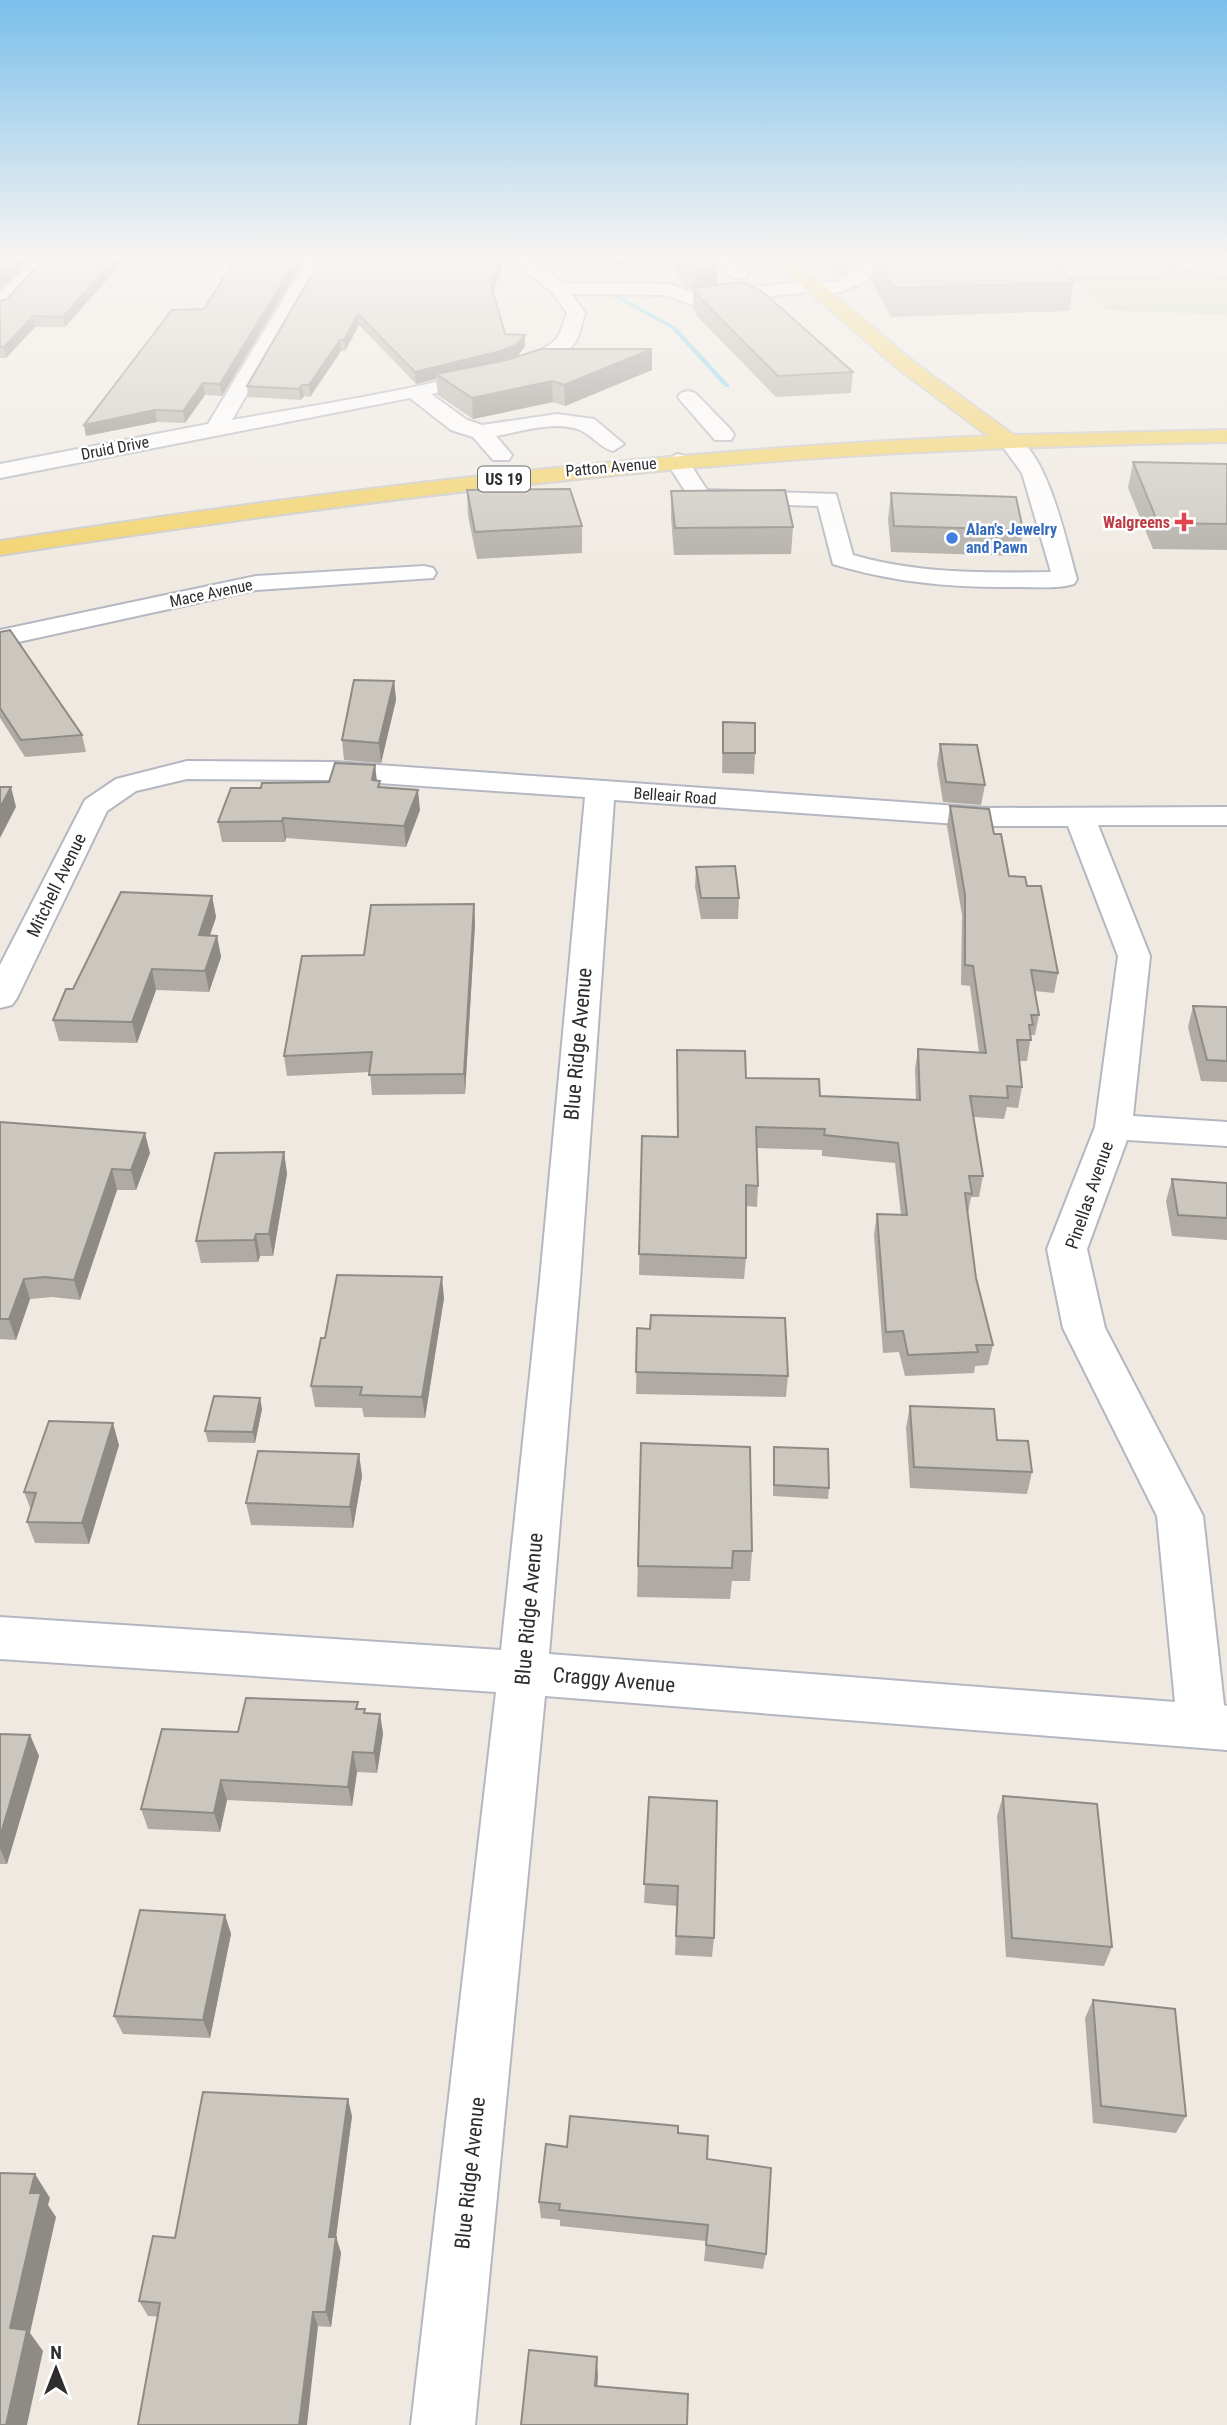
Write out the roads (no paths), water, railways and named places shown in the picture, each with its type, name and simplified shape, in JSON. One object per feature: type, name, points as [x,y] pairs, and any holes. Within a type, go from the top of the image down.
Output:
[{"type":"main road","points":[[913,370],[1011,443]]},
{"type":"main road","points":[[942,421],[1009,418]]},
{"type":"main road","points":[[696,438],[747,433]]},
{"type":"main road","name":"Patton Avenue","points":[[0,548],[359,495],[677,461],[1011,443],[1226,438]]},
{"type":"main road","name":"Patton Avenue","points":[[576,447],[640,442]]},
{"type":"main road","name":"US 19","points":[[475,458],[526,452]]},
{"type":"street","points":[[217,428],[251,370]]},
{"type":"street","name":"Druid Drive","points":[[0,471],[488,377],[509,370]]},
{"type":"street","points":[[414,391],[458,425],[481,432],[557,420],[586,424],[613,444]]},
{"type":"street","points":[[688,397],[723,435]]},
{"type":"street","points":[[481,432],[501,455]]},
{"type":"street","points":[[677,461],[700,497],[828,499],[842,559],[879,572],[976,580],[1065,579],[1033,472],[1011,443]]},
{"type":"street","name":"Mace Avenue","points":[[0,638],[256,583],[424,573]]},
{"type":"street","name":"Belleair Road","points":[[126,785],[187,770],[335,771],[986,817],[1227,817]]},
{"type":"street","name":"Mitchell Avenue","points":[[0,998],[96,806],[126,785]]},
{"type":"street","name":"Blue Ridge Avenue","points":[[443,2425],[523,1673],[560,1280],[600,791]]},
{"type":"street","name":"Pinellas Avenue","points":[[1080,817],[1134,956],[1113,1127],[1067,1249],[1084,1328],[1180,1516],[1215,1728]]},
{"type":"street","points":[[1113,1127],[1227,1134]]},
{"type":"street","name":"Craggy Avenue","points":[[0,1638],[523,1673],[1215,1728]]},
{"type":"waterway","points":[[713,370],[727,386]]},
{"type":"place","name":"Walgreens","points":[[1184,522]]},
{"type":"place","name":"Alan's Jewelry and Pawn","points":[[952,538]]}]
